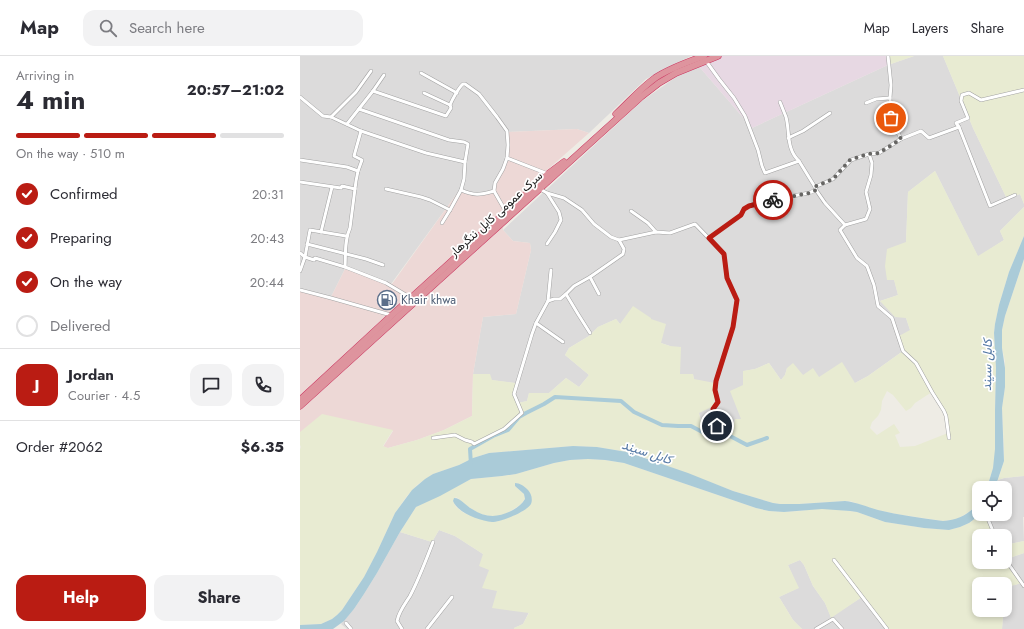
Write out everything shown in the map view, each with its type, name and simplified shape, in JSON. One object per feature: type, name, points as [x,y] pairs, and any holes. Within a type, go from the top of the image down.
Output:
[{"type":"highway","name":"سرک عمومی کابل ننگرهار","points":[[300,400],[548,174],[561,165],[614,117],[631,99],[655,78],[667,71],[697,59],[718,56]]},
{"type":"highway","name":"سرک عمومی کابل ننگرهار","points":[[300,406],[624,112],[658,83],[697,59]]},
{"type":"street","points":[[888,56],[891,85],[891,118],[901,139]]},
{"type":"street","points":[[705,58],[745,116],[765,173],[799,161]]},
{"type":"street","points":[[331,117],[356,92],[371,71]]},
{"type":"street","points":[[421,73],[457,93]]},
{"type":"street","points":[[347,124],[384,75]]},
{"type":"street","points":[[373,91],[446,116],[451,108],[450,105],[452,101],[463,84],[479,94],[507,132],[508,145],[506,158],[503,169],[495,183],[494,191],[506,212]]},
{"type":"street","points":[[1015,195],[990,206],[959,127],[956,123],[968,118],[961,101],[962,95],[969,93],[981,100],[1024,90]]},
{"type":"street","points":[[424,93],[450,105]]},
{"type":"street","points":[[300,97],[323,116],[331,117],[361,131],[426,153],[465,162]]},
{"type":"street","points":[[866,103],[876,99],[890,98]]},
{"type":"street","points":[[780,102],[786,118],[788,138],[794,157],[799,161],[815,189],[845,225]]},
{"type":"street","points":[[359,109],[449,140],[468,144],[464,179],[461,190],[442,223]]},
{"type":"street","points":[[788,138],[803,131],[830,113]]},
{"type":"street","points":[[709,238],[741,215],[744,209],[749,206],[760,202],[809,193],[833,179],[850,160],[868,154],[879,153],[901,139],[921,131],[929,138],[959,127]]},
{"type":"street","points":[[345,267],[346,236],[350,228],[358,171],[362,160],[354,156],[361,131]]},
{"type":"street","points":[[868,154],[872,162],[871,176],[866,192],[870,209],[866,219],[845,225],[840,230],[857,258],[867,266],[874,285],[878,306],[892,318],[903,351],[916,362],[944,411],[946,416],[948,438]]},
{"type":"street","points":[[506,158],[548,174]]},
{"type":"street","points":[[300,160],[347,167],[358,171]]},
{"type":"street","points":[[300,188],[300,182],[341,188],[342,186],[355,189]]},
{"type":"street","points":[[321,232],[332,187]]},
{"type":"street","points":[[386,189],[421,197],[450,210]]},
{"type":"street","points":[[540,189],[547,193],[564,198],[582,210],[594,224],[611,237],[618,240],[624,249],[623,254],[590,277],[574,286],[560,299],[548,301]]},
{"type":"street","points":[[461,190],[467,193],[480,195],[494,191]]},
{"type":"street","points":[[547,193],[559,212],[562,220],[547,244]]},
{"type":"street","points":[[631,211],[648,223],[656,232]]},
{"type":"street","points":[[618,240],[656,232],[670,233],[695,224],[724,254],[727,278],[737,300],[733,327],[716,381],[715,390],[718,402],[713,409],[717,426]]},
{"type":"street","points":[[300,271],[305,257],[310,230],[346,236]]},
{"type":"street","points":[[307,244],[383,265]]},
{"type":"street","points":[[300,253],[305,257],[314,260],[315,258],[345,267],[386,283],[411,298]]},
{"type":"street","points":[[433,438],[455,435],[474,444],[504,429],[522,413],[514,394],[536,323],[548,301],[551,270]]},
{"type":"street","points":[[590,277],[599,294]]},
{"type":"street","points":[[300,290],[392,315]]},
{"type":"street","points":[[566,294],[590,333]]},
{"type":"street","points":[[536,323],[562,342]]},
{"type":"street","points":[[402,629],[397,621],[398,614],[410,597],[433,542]]},
{"type":"street","points":[[834,560],[887,629]]},
{"type":"street","points":[[1012,569],[1024,586]]},
{"type":"street","points":[[427,629],[452,597]]},
{"type":"street","points":[[816,629],[833,619],[842,629]]},
{"type":"street","points":[[346,623],[351,629]]},
{"type":"shaded area","points":[[300,56],[691,56],[646,79],[589,133],[577,129],[506,132],[506,158],[493,191],[480,196],[458,192],[391,284],[345,269],[330,299],[300,290]]},
{"type":"shaded area","points":[[692,56],[887,56],[888,65],[752,128],[696,63]]},
{"type":"shaded area","points":[[914,56],[943,56],[973,128],[1007,199],[1020,194],[1024,207],[1000,231],[1004,240],[978,257],[935,171],[908,192],[906,242],[894,279],[898,295],[880,301],[906,318],[910,330],[903,351],[868,376],[855,383],[803,375],[787,368],[785,375],[781,380],[769,363],[755,369],[744,371],[741,419],[735,419],[732,434],[719,432],[702,423],[693,374],[680,374],[670,346],[620,324],[616,319],[598,327],[589,336],[569,348],[565,355],[589,375],[579,387],[566,378],[549,393],[529,393],[527,401],[518,403],[515,393],[515,383],[491,380],[473,374],[483,317],[516,314],[531,250],[530,243],[513,241],[503,230],[642,101],[696,63],[752,128],[888,65]]},
{"type":"shaded area","points":[[577,129],[589,133],[504,208],[503,230],[513,241],[530,243],[531,250],[516,314],[483,317],[473,374],[472,416],[444,430],[417,440],[388,448],[383,447],[393,431],[300,432],[300,290],[330,299],[345,269],[392,284],[458,192],[480,196],[493,191],[506,158],[506,132]]},
{"type":"shaded area","points":[[1024,476],[1024,541],[1012,544],[1012,529],[992,529],[988,521],[1012,521],[1012,481],[998,481],[1004,478]]},
{"type":"shaded area","points":[[439,530],[455,536],[483,554],[497,591],[529,612],[523,624],[514,629],[347,629],[341,624],[364,594],[400,532],[432,542]]},
{"type":"shaded area","points":[[1024,553],[1024,629],[1002,629],[1003,617],[1012,617],[1012,586],[1022,583],[1012,567],[1012,557]]},
{"type":"shaded area","points":[[800,560],[804,565],[813,586],[825,603],[831,617],[862,597],[887,629],[802,629],[793,620],[779,597],[798,588],[788,565]]},
{"type":"green space","points":[[887,56],[914,56],[888,65]]},
{"type":"green space","points":[[943,56],[1024,56],[1024,204],[1020,194],[1007,199],[973,128]]},
{"type":"green space","points":[[935,171],[978,256],[1004,240],[1000,231],[1024,207],[1024,236],[1009,272],[995,324],[995,457],[989,481],[972,481],[972,509],[969,512],[957,519],[943,521],[896,514],[873,509],[850,501],[799,504],[773,503],[733,491],[638,455],[597,447],[573,446],[489,453],[433,474],[417,485],[395,513],[364,577],[342,610],[332,619],[321,624],[300,625],[300,432],[322,414],[393,430],[383,446],[388,448],[417,440],[444,430],[472,416],[473,374],[490,374],[492,380],[515,383],[515,393],[518,403],[527,401],[529,393],[549,393],[566,378],[579,387],[589,375],[565,355],[569,348],[589,336],[598,327],[616,319],[620,324],[633,306],[651,319],[666,324],[661,343],[681,347],[680,374],[693,374],[694,379],[715,383],[714,406],[699,413],[701,423],[716,419],[719,431],[732,434],[735,419],[741,419],[730,391],[743,385],[743,371],[755,369],[769,363],[781,380],[785,375],[787,368],[793,363],[803,375],[813,368],[819,377],[842,362],[855,383],[868,376],[903,351],[899,336],[910,330],[906,318],[895,317],[880,301],[898,295],[894,280],[887,280],[885,266],[887,249],[906,242],[908,192]],"holes":[[[887,391],[893,395],[906,411],[932,392],[946,417],[948,433],[915,446],[900,447],[895,435],[900,433],[894,424],[877,435],[870,428],[872,422],[881,410],[882,401]]]},
{"type":"green space","points":[[1024,259],[1024,476],[998,480],[1004,461],[1002,408],[1005,387],[1005,361],[1002,348],[1002,330],[1005,316]]},
{"type":"green space","points":[[588,459],[624,463],[756,508],[769,511],[784,512],[813,509],[833,509],[857,512],[885,522],[949,530],[960,527],[972,521],[988,521],[992,529],[972,529],[972,569],[1012,569],[1012,566],[1023,583],[1012,586],[1012,577],[972,577],[972,617],[1003,617],[1002,629],[887,629],[862,597],[831,618],[825,603],[813,586],[804,565],[800,560],[788,565],[799,588],[779,597],[793,620],[802,629],[514,629],[523,624],[529,613],[492,608],[497,591],[482,588],[489,570],[479,566],[483,554],[455,536],[439,530],[432,542],[400,532],[416,507],[471,479],[516,474],[554,463]],"holes":[[[515,483],[520,484],[530,504],[521,512],[499,521],[492,522],[464,513],[456,507],[453,501],[456,497],[480,514],[501,516],[520,505],[525,499],[524,494],[515,486]]]},
{"type":"green space","points":[[1024,541],[1024,553],[1012,557],[1012,544]]},
{"type":"water","points":[[1024,236],[1024,259],[1005,316],[1002,330],[1002,348],[1005,368],[1005,387],[1002,408],[1004,461],[997,481],[989,481],[993,468],[995,449],[996,368],[994,333],[999,305],[1009,272]]},
{"type":"water","points":[[573,446],[597,447],[627,452],[688,473],[733,491],[773,503],[799,504],[845,501],[886,512],[943,521],[963,516],[972,510],[972,521],[960,527],[949,530],[885,522],[850,511],[822,509],[784,512],[769,511],[756,508],[624,463],[588,459],[570,460],[516,474],[471,479],[416,507],[364,594],[344,621],[333,629],[300,629],[300,625],[321,624],[332,619],[342,610],[364,577],[395,513],[412,490],[433,474],[489,453]]},
{"type":"water","points":[[515,483],[522,485],[529,491],[532,502],[528,507],[519,513],[501,520],[492,522],[470,516],[464,513],[453,501],[454,498],[457,498],[470,508],[482,514],[497,516],[508,513],[517,508],[525,499],[524,494],[515,486]]},
{"type":"waterway","points":[[471,465],[470,449],[493,436],[508,430],[519,417],[555,397],[621,401],[634,412],[662,425],[691,426],[706,434],[720,433],[730,436],[747,445],[767,438]]},
{"type":"way so far","points":[[773,200],[809,193],[816,190],[814,187],[833,179],[850,160],[868,154],[879,153],[901,139],[891,118]]},
{"type":"place","name":"Khair khwa","points":[[387,300]]},
{"type":"route","points":[[717,426],[713,409],[718,402],[715,390],[716,381],[733,327],[737,300],[727,278],[724,254],[709,238],[741,215],[744,209],[749,206],[760,202],[773,200]]},
{"type":"water label","name":"کابل سيند","points":[[987,365]]},
{"type":"water label","name":"کابل سيند","points":[[647,452]]}]
